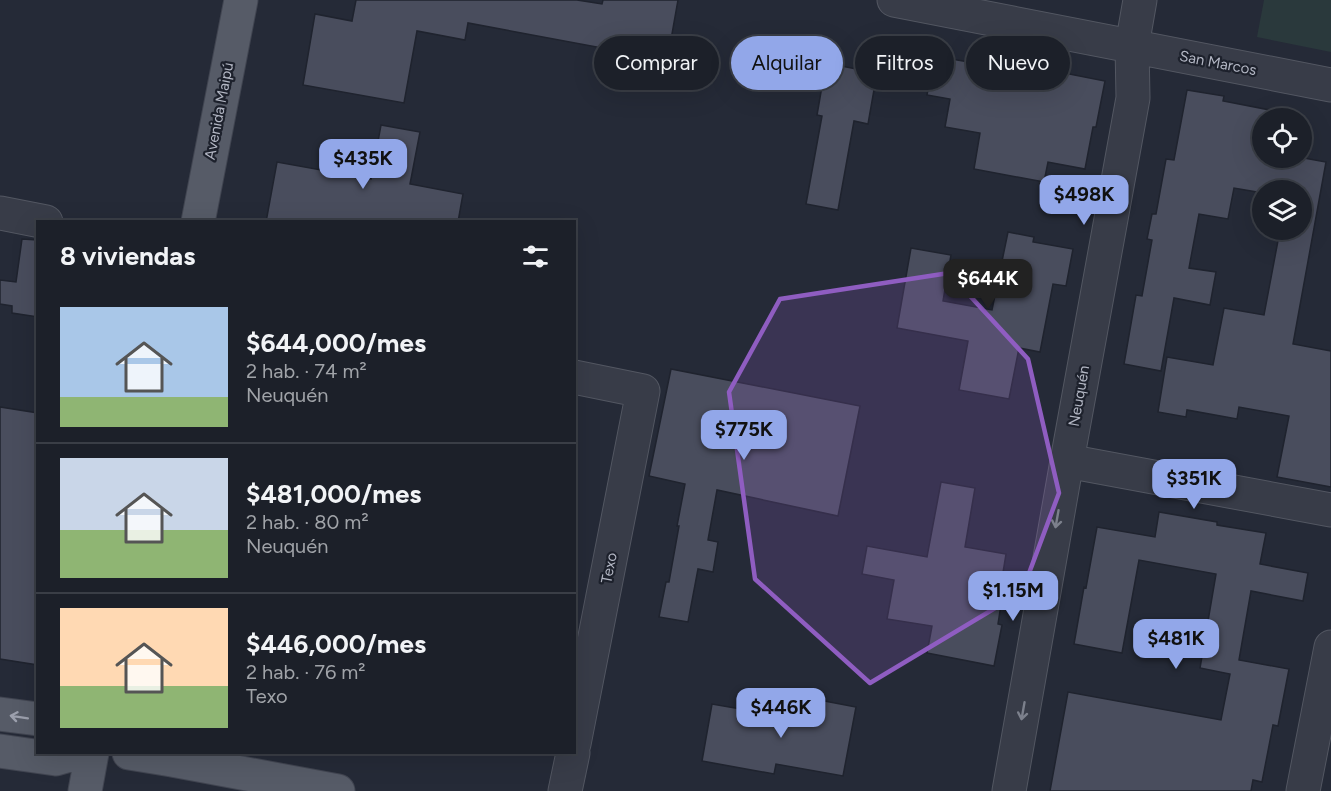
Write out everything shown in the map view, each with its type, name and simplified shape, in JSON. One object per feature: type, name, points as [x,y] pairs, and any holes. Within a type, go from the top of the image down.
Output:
[{"type":"main road","name":"Avenida Maipú","points":[[198,220],[241,0]]},
{"type":"main road","points":[[0,714],[36,719]]},
{"type":"main road","points":[[0,751],[56,759],[74,754]]},
{"type":"main road","points":[[85,791],[92,754]]},
{"type":"main road","points":[[135,754],[338,791]]},
{"type":"street","name":"San Marcos","points":[[894,0],[1331,85]]},
{"type":"street","name":"Neuquén","points":[[1009,791],[1133,98],[1132,46],[1140,0]]},
{"type":"street","points":[[0,213],[36,220]]},
{"type":"street","name":"Texo","points":[[576,377],[643,391],[576,734]]},
{"type":"street","points":[[1067,461],[1331,510]]},
{"type":"street","points":[[1303,791],[1331,647]]},
{"type":"street","points":[[566,791],[573,754]]},
{"type":"highlighted area","points":[[949,273],[1028,359],[1059,493],[1022,592],[870,683],[755,579],[729,392],[780,299]]},
{"type":"shaded area","points":[[1264,0],[1331,0],[1331,52],[1257,37]]},
{"type":"building","points":[[356,0],[577,0],[602,4],[603,0],[678,0],[672,36],[594,36],[594,47],[468,23],[465,40],[417,31],[404,103],[303,85],[315,14],[352,21]]},
{"type":"building","points":[[954,59],[966,62],[966,90],[1070,90],[1070,74],[1105,81],[1085,169],[1048,162],[1044,182],[974,169],[980,133],[945,127],[950,99],[927,95],[928,90],[954,90]]},
{"type":"building","points":[[843,66],[855,69],[855,90],[874,90],[868,124],[854,121],[838,210],[806,204],[822,116],[817,115],[821,90],[843,90]]},
{"type":"building","points":[[1187,90],[1224,96],[1223,101],[1260,108],[1252,108],[1252,168],[1312,168],[1312,159],[1326,162],[1312,239],[1312,180],[1252,180],[1252,191],[1234,188],[1228,219],[1199,214],[1189,268],[1216,272],[1210,305],[1174,298],[1161,371],[1124,364],[1136,295],[1142,296],[1152,240],[1147,239],[1152,214],[1156,214],[1166,159],[1174,160]]},
{"type":"building","points":[[381,125],[420,132],[410,184],[463,194],[458,220],[266,220],[277,162],[371,179]]},
{"type":"building","points":[[1008,232],[1034,237],[1033,242],[1073,249],[1066,286],[1053,284],[1040,352],[1019,348],[1009,399],[959,390],[968,341],[897,328],[911,248],[951,255],[943,301],[992,310]]},
{"type":"building","points":[[22,239],[36,240],[36,317],[12,313],[12,306],[0,304],[0,280],[16,282]]},
{"type":"building","points":[[1278,240],[1312,240],[1293,344],[1331,351],[1331,487],[1277,477],[1289,416],[1239,407],[1237,419],[1187,410],[1186,417],[1158,412],[1167,357],[1213,365],[1224,308],[1264,315]]},
{"type":"building","points":[[671,369],[860,406],[838,516],[717,490],[708,540],[718,542],[713,572],[698,569],[688,622],[659,617],[666,582],[669,582],[685,484],[649,476]]},
{"type":"building","points":[[0,407],[36,413],[36,665],[0,659]]},
{"type":"building","points":[[941,482],[975,488],[965,547],[1006,554],[998,624],[1002,625],[994,666],[927,653],[932,626],[887,619],[894,580],[862,574],[867,546],[927,557]]},
{"type":"building","points":[[1159,512],[1266,533],[1260,564],[1308,573],[1303,601],[1251,591],[1239,660],[1289,669],[1278,726],[1273,725],[1262,782],[1253,780],[1251,791],[1050,791],[1068,692],[1221,720],[1230,674],[1200,668],[1216,574],[1139,560],[1122,653],[1074,644],[1097,527],[1155,537]]},
{"type":"building","points":[[814,699],[856,707],[843,776],[776,764],[774,774],[702,761],[712,704],[810,721]]}]
